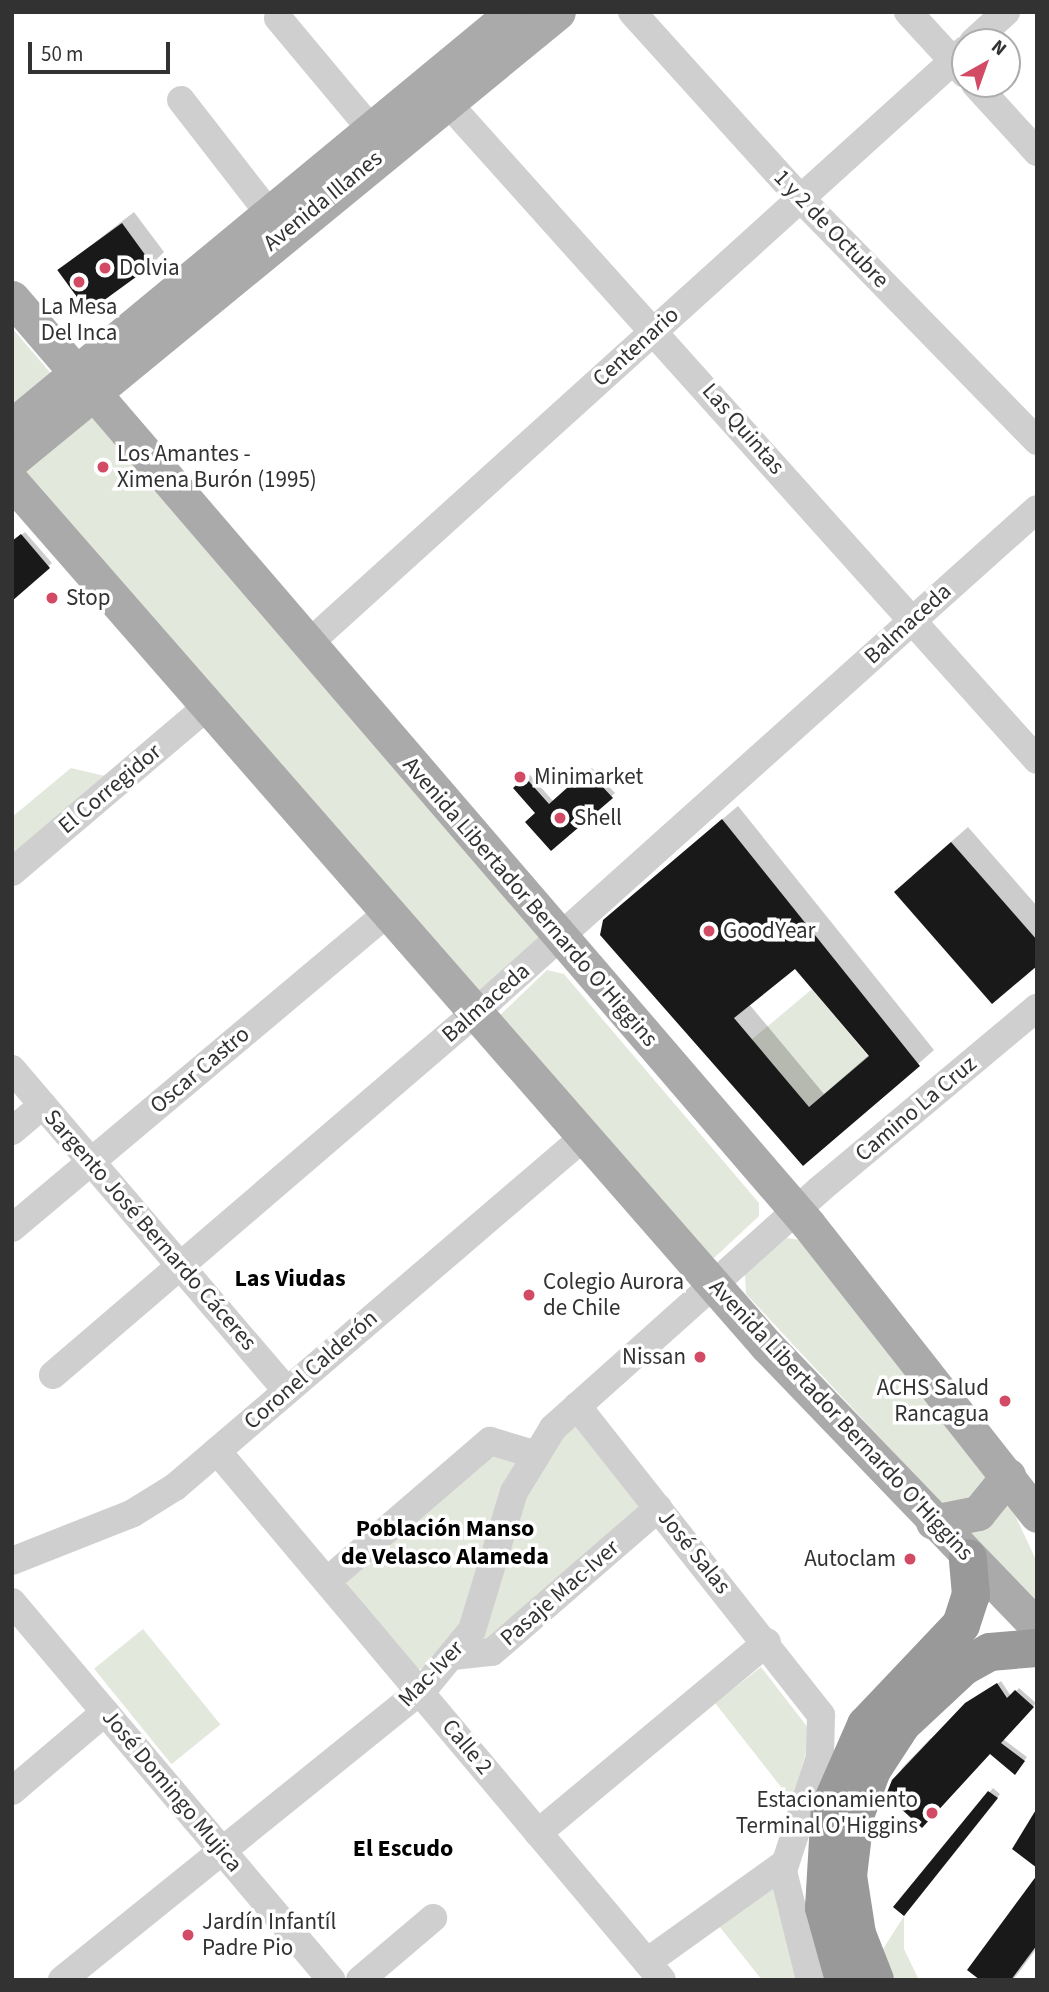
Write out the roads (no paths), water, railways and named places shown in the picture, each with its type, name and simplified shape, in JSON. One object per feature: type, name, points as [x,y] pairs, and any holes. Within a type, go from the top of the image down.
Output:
[{"type":"highway","points":[[844,1980],[824,1908],[830,1807],[874,1715],[961,1625],[971,1595],[968,1558]]},
{"type":"highway","points":[[875,1980],[857,1934],[848,1876],[855,1816],[872,1770],[902,1724],[962,1667],[990,1652],[1037,1648]]},
{"type":"main road","name":"Avenida Illanes","points":[[82,381],[268,212],[513,12]]},
{"type":"main road","name":"Avenida Illanes","points":[[82,381],[558,12]]},
{"type":"main road","name":"Avenida Libertador Bernardo O'Higgins","points":[[12,298],[796,1211],[1037,1515]]},
{"type":"main road","points":[[12,426],[82,381]]},
{"type":"main road","points":[[12,460],[82,381]]},
{"type":"main road","name":"Avenida Libertador Bernardo O'Higgins","points":[[12,482],[714,1284],[933,1522],[1037,1627]]},
{"type":"main road","points":[[933,1522],[978,1513],[1008,1476]]},
{"type":"street","name":"1 y 2 de Octubre","points":[[632,12],[801,199],[1037,441]]},
{"type":"street","points":[[908,12],[951,53]]},
{"type":"street","points":[[988,28],[1006,12]]},
{"type":"street","points":[[278,18],[370,128]]},
{"type":"street","name":"Centenario","points":[[308,644],[655,329],[951,71]]},
{"type":"street","points":[[988,98],[1037,152]]},
{"type":"street","points":[[181,100],[268,212]]},
{"type":"street","name":"Las Quintas","points":[[446,101],[655,329],[1037,760]]},
{"type":"street","name":"Balmaceda","points":[[53,1375],[477,1012],[1037,509]]},
{"type":"street","name":"El Corregidor","points":[[12,873],[208,706]]},
{"type":"street","name":"Oscar Castro","points":[[12,1228],[388,912]]},
{"type":"street","name":"Camino La Cruz","points":[[796,1211],[1037,1008]]},
{"type":"street","name":"Sargento José Bernardo Cáceres","points":[[12,1069],[287,1391]]},
{"type":"street","points":[[12,1132],[43,1105]]},
{"type":"street","name":"Coronel Calderón","points":[[12,1561],[148,1506],[217,1451],[585,1136]]},
{"type":"street","name":"Mac-Iver","points":[[62,1980],[221,1849],[420,1692],[453,1656],[480,1613],[510,1504],[534,1454],[577,1406],[796,1211]]},
{"type":"street","name":"José Salas","points":[[577,1406],[767,1642],[821,1715],[823,1740],[807,1811],[784,1864]]},
{"type":"street","points":[[327,1581],[490,1441],[534,1454]]},
{"type":"street","name":"Calle 2","points":[[217,1451],[655,1971]]},
{"type":"street","name":"Pasaje Mac-Iver","points":[[453,1656],[492,1652],[658,1508]]},
{"type":"street","name":"José Domingo Mujica","points":[[12,1602],[331,1980]]},
{"type":"street","points":[[538,1833],[767,1642]]},
{"type":"street","points":[[12,1791],[105,1712]]},
{"type":"street","points":[[655,1971],[784,1864],[810,1980]]},
{"type":"street","points":[[360,1980],[433,1918]]},
{"type":"place","name":"Dolvia","points":[[105,268]]},
{"type":"place","name":"La Mesa Del Inca","points":[[79,282]]},
{"type":"place","name":"Los Amantes - Ximena Burón (1995)","points":[[103,467]]},
{"type":"place","name":"Stop","points":[[52,598]]},
{"type":"place","name":"Minimarket","points":[[520,777]]},
{"type":"place","name":"Shell","points":[[560,818]]},
{"type":"place","name":"GoodYear","points":[[709,931]]},
{"type":"place","name":"Colegio Aurora de Chile","points":[[529,1295]]},
{"type":"place","name":"Nissan","points":[[700,1357]]},
{"type":"place","name":"ACHS Salud Rancagua","points":[[1005,1401]]},
{"type":"place","name":"Autoclam","points":[[910,1559]]},
{"type":"place","name":"Estacionamiento Terminal O'Higgins","points":[[932,1813]]},
{"type":"place","name":"Jardín Infantíl Padre Pio","points":[[188,1935]]},
{"type":"district","name":"Las Viudas","points":[[290,1279]]},
{"type":"district","name":"Población Manso de Velasco Alameda","points":[[445,1543]]},
{"type":"district","name":"El Escudo","points":[[403,1849]]}]
